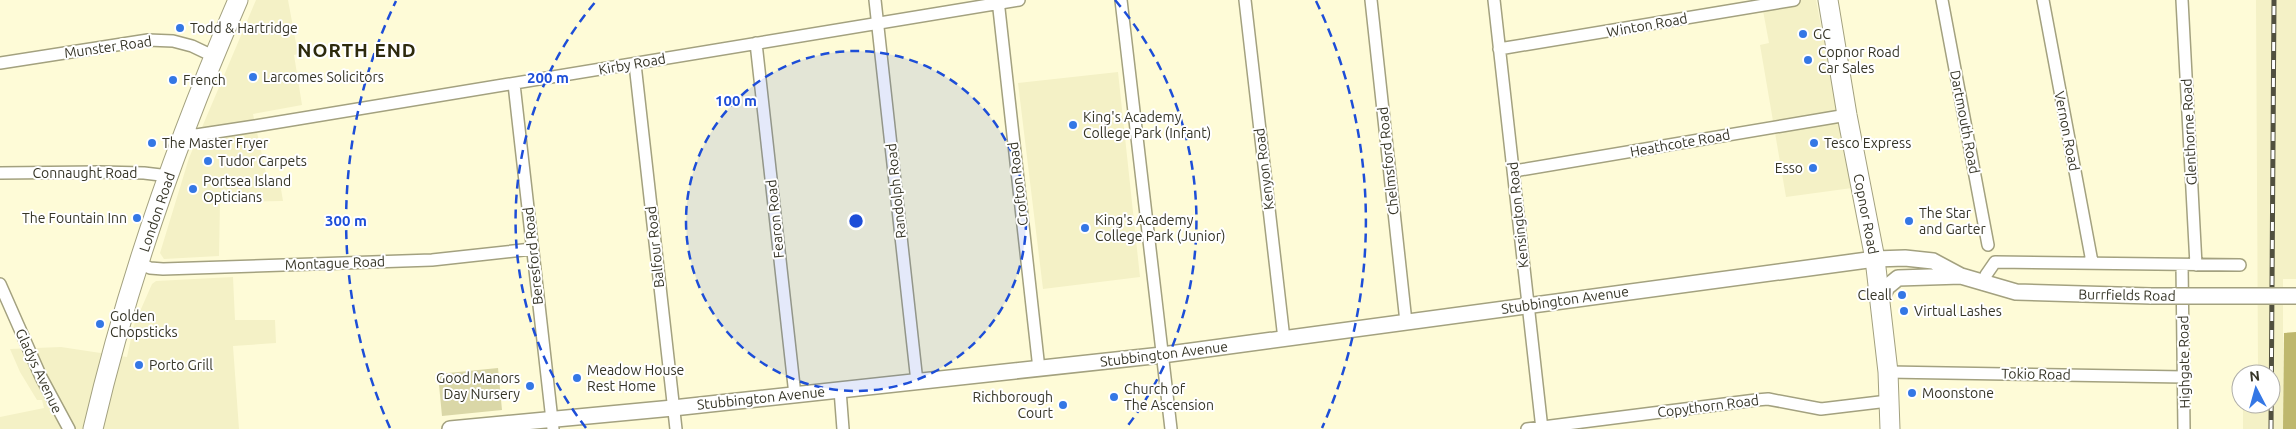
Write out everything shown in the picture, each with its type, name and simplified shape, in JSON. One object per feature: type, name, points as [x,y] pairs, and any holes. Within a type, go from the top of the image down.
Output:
[{"type":"main road","name":"London Road","points":[[93,429],[139,263],[214,56],[238,0]]},
{"type":"main road","name":"Copnor Road","points":[[1828,0],[1847,115],[1875,259],[1888,372],[1890,429]]},
{"type":"street","name":"Randolph Road","points":[[875,0],[917,382]]},
{"type":"street","name":"Kirby Road","points":[[186,132],[196,135],[1019,0]]},
{"type":"street","points":[[1121,0],[1172,429]]},
{"type":"street","name":"Kenyon Road","points":[[1245,0],[1284,339]]},
{"type":"street","name":"Chelmsford Road","points":[[1370,0],[1406,322]]},
{"type":"street","name":"Kensington Road","points":[[1494,0],[1542,428]]},
{"type":"street","name":"Winton Road","points":[[1499,49],[1794,0]]},
{"type":"street","name":"Dartmouth Road","points":[[1942,0],[1988,245]]},
{"type":"street","name":"Vernon Road","points":[[2043,0],[2092,262]]},
{"type":"street","name":"Glenthorne Road","points":[[2182,0],[2196,265]]},
{"type":"street","name":"Crofton Road","points":[[998,2],[1039,369]]},
{"type":"street","name":"Munster Road","points":[[0,63],[148,40],[192,46],[214,56]]},
{"type":"street","name":"Fearon Road","points":[[756,43],[795,395]]},
{"type":"street","name":"Balfour Road","points":[[635,64],[676,429]]},
{"type":"street","name":"Beresford Road","points":[[514,84],[552,424]]},
{"type":"street","name":"Heathcote Road","points":[[1514,171],[1847,115]]},
{"type":"street","name":"Connaught Road","points":[[0,173],[108,172],[169,176]]},
{"type":"street","name":"Montague Road","points":[[139,263],[150,268],[163,269],[422,261],[532,249]]},
{"type":"street","name":"Burrfields Road","points":[[1875,259],[1904,258],[1933,261],[1961,276],[1983,284],[2016,292],[2151,296],[2296,296]]},
{"type":"street","name":"Stubbington Avenue","points":[[450,429],[552,424],[673,408],[1162,355],[1875,259]]},
{"type":"street","points":[[1983,284],[1995,262],[2092,262],[2240,266]]},
{"type":"street","name":"Highgate Road","points":[[2182,264],[2184,429]]},
{"type":"street","name":"Burrfields Road","points":[[1880,301],[1887,287],[1898,278],[1961,276]]},
{"type":"street","name":"Gladys Avenue","points":[[1,287],[44,385],[69,429]]},
{"type":"street","name":"Tokio Road","points":[[1888,372],[2184,377]]},
{"type":"street","points":[[840,390],[843,429]]},
{"type":"street","name":"Copythorn Road","points":[[1527,429],[1768,399],[1820,409],[1888,401]]},
{"type":"shaded area","points":[[256,0],[288,0],[298,54],[294,55],[302,105],[253,114],[267,178],[279,177],[283,201],[220,202],[219,256],[164,259],[160,253],[189,158]]},
{"type":"shaded area","points":[[1761,0],[1816,0],[1852,188],[1786,197],[1760,45],[1769,43]]},
{"type":"shaded area","points":[[2256,0],[2296,0],[2296,279],[2283,279],[2283,429],[2243,429],[2243,414],[2281,414],[2281,364],[2258,364]]},
{"type":"shaded area","points":[[1118,72],[1140,277],[1043,289],[1018,83]]},
{"type":"shaded area","points":[[233,277],[235,320],[275,320],[276,343],[233,346],[239,429],[0,429],[0,417],[44,408],[42,400],[37,400],[20,372],[10,349],[61,347],[127,357],[134,325],[152,284],[156,281]]},
{"type":"shaded area","points":[[2296,332],[2296,429],[2283,429],[2284,333]]},
{"type":"shaded area","points":[[498,368],[502,410],[442,416],[438,374]]},
{"type":"railway","points":[[2271,429],[2274,0]]},
{"type":"place","name":"Todd & Hartridge","points":[[180,28]]},
{"type":"place","name":"GC","points":[[1803,34]]},
{"type":"place","name":"Copnor Road Car Sales","points":[[1808,60]]},
{"type":"place","name":"Larcomes Solicitors","points":[[253,77]]},
{"type":"place","name":"French","points":[[173,80]]},
{"type":"place","name":"King's Academy College Park (Infant)","points":[[1073,125]]},
{"type":"place","name":"The Master Fryer","points":[[152,143]]},
{"type":"place","name":"Tesco Express","points":[[1814,143]]},
{"type":"place","name":"Tudor Carpets","points":[[208,161]]},
{"type":"place","name":"Esso","points":[[1813,168]]},
{"type":"place","name":"Portsea Island Opticians","points":[[193,189]]},
{"type":"place","name":"The Fountain Inn","points":[[137,218]]},
{"type":"place","name":"The Star and Garter","points":[[1909,221]]},
{"type":"place","name":"King's Academy College Park (Junior)","points":[[1085,228]]},
{"type":"place","name":"Cleall","points":[[1902,295]]},
{"type":"place","name":"Virtual Lashes","points":[[1904,311]]},
{"type":"place","name":"Golden Chopsticks","points":[[100,324]]},
{"type":"place","name":"Porto Grill","points":[[139,365]]},
{"type":"place","name":"Meadow House Rest Home","points":[[577,378]]},
{"type":"place","name":"Good Manors Day Nursery","points":[[530,386]]},
{"type":"place","name":"Moonstone","points":[[1912,393]]},
{"type":"place","name":"Church of The Ascension","points":[[1114,397]]},
{"type":"place","name":"Richborough Court","points":[[1063,405]]},
{"type":"district","name":"NORTH END","points":[[357,50]]}]
